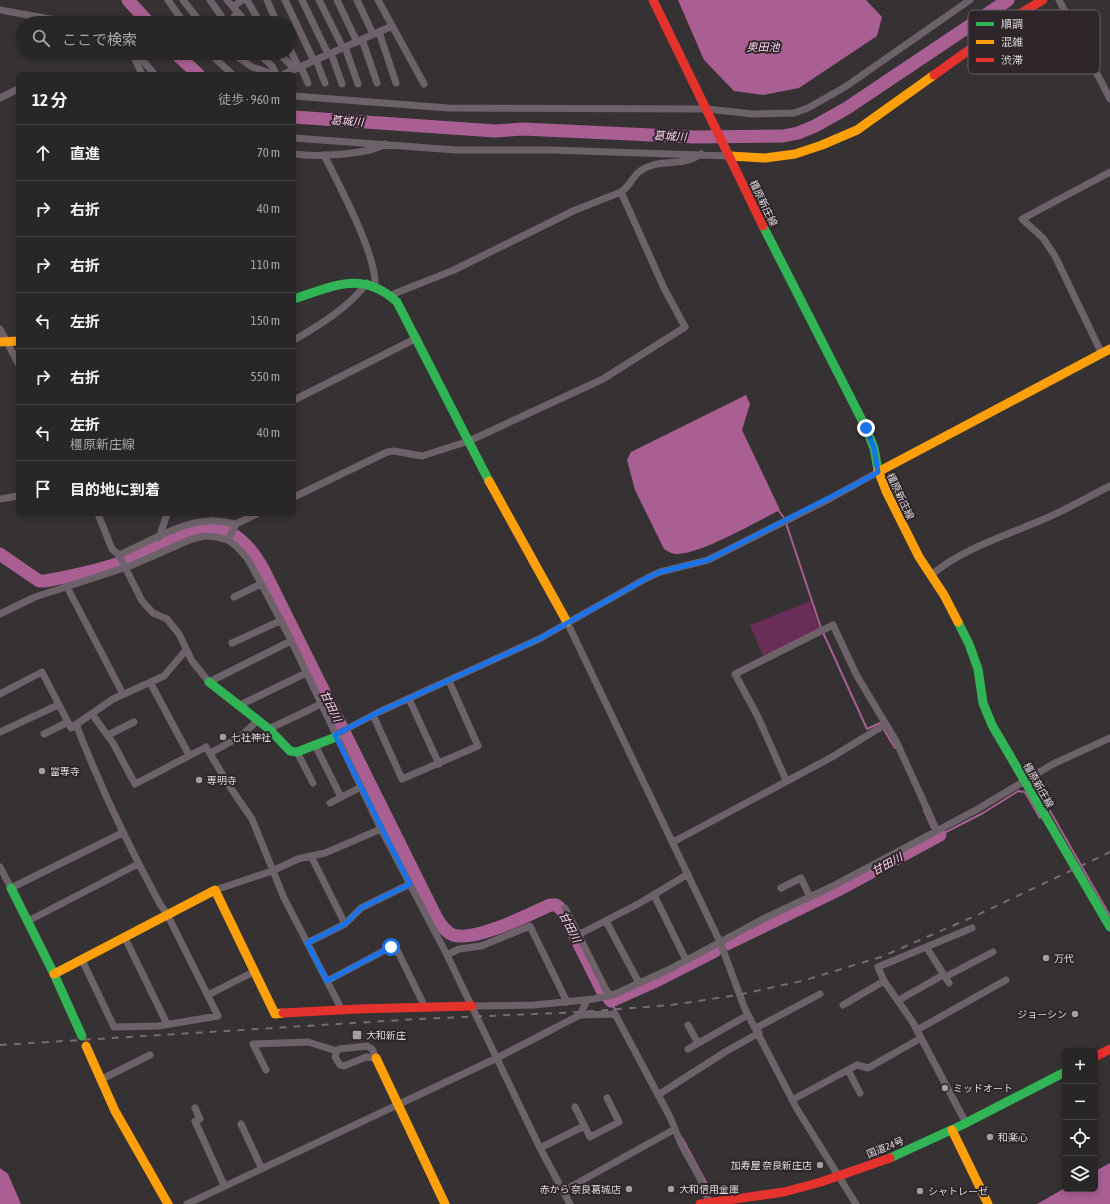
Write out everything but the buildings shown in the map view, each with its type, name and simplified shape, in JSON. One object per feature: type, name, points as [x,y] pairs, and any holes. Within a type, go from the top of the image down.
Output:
[{"type":"main road","name":"橿原新庄線","points":[[653,0],[728,154],[866,428],[874,448],[878,472],[915,550],[948,602],[975,657],[983,703],[992,725],[1110,927]]},
{"type":"main road","points":[[1026,10],[1043,0]]},
{"type":"main road","points":[[728,154],[765,158],[795,154],[822,145],[857,130],[968,51]]},
{"type":"main road","points":[[296,298],[347,283],[371,284],[391,295],[403,311],[509,520],[567,622]]},
{"type":"main road","points":[[3,342],[16,341]]},
{"type":"main road","points":[[878,472],[1106,351]]},
{"type":"main road","points":[[209,682],[269,729],[290,751],[296,752],[337,735]]},
{"type":"main road","points":[[11,888],[54,974],[82,1036]]},
{"type":"main road","points":[[54,974],[215,890],[275,1014],[342,1010],[472,1006]]},
{"type":"main road","points":[[86,1046],[115,1111],[168,1204]]},
{"type":"main road","points":[[1098,1055],[1110,1049]]},
{"type":"main road","points":[[376,1058],[445,1204]]},
{"type":"main road","name":"国道24号","points":[[706,1204],[784,1192],[840,1177],[898,1155],[952,1130],[1062,1074]]},
{"type":"main road","points":[[952,1130],[988,1204]]},
{"type":"street","points":[[168,0],[179,16]]},
{"type":"street","points":[[183,0],[195,16]]},
{"type":"street","points":[[210,0],[223,16]]},
{"type":"street","points":[[227,0],[241,16]]},
{"type":"street","points":[[232,16],[242,0]]},
{"type":"street","points":[[248,0],[256,16]]},
{"type":"street","points":[[267,0],[275,16]]},
{"type":"street","points":[[285,0],[293,16]]},
{"type":"street","points":[[302,0],[330,54],[342,84]]},
{"type":"street","points":[[319,0],[344,48],[358,84]]},
{"type":"street","points":[[337,0],[360,40],[377,83]]},
{"type":"street","points":[[357,0],[376,33],[396,83]]},
{"type":"street","points":[[378,0],[424,84]]},
{"type":"street","points":[[296,96],[448,108],[707,109],[752,114],[794,113],[808,108],[845,87],[970,0]]},
{"type":"street","points":[[1059,0],[1064,10]]},
{"type":"street","points":[[0,10],[33,16]]},
{"type":"street","points":[[296,22],[325,83]]},
{"type":"street","points":[[289,72],[392,26]]},
{"type":"street","points":[[135,60],[141,72]]},
{"type":"street","points":[[143,60],[152,72]]},
{"type":"street","points":[[217,60],[230,72]]},
{"type":"street","points":[[242,60],[252,67],[266,72]]},
{"type":"street","points":[[266,60],[272,66],[275,72]]},
{"type":"street","points":[[287,60],[298,68]]},
{"type":"street","points":[[295,60],[308,83]]},
{"type":"street","points":[[1097,74],[1110,99]]},
{"type":"street","points":[[0,98],[16,90]]},
{"type":"street","points":[[296,138],[456,150],[558,150],[728,154]]},
{"type":"street","points":[[296,154],[324,155],[374,149],[385,144]]},
{"type":"street","points":[[391,295],[454,270],[573,211],[621,192],[626,189],[634,175],[650,166],[685,162],[701,154]]},
{"type":"street","points":[[296,339],[346,305],[371,284],[374,271],[362,237],[324,155]]},
{"type":"street","points":[[1106,351],[1055,256],[1043,238],[1022,219],[1110,172]]},
{"type":"street","points":[[296,496],[387,452],[394,451],[422,456],[469,440],[603,378],[685,327],[662,282],[621,192]]},
{"type":"street","points":[[0,329],[3,342],[16,360]]},
{"type":"street","points":[[296,399],[417,338]]},
{"type":"street","points":[[337,735],[373,715],[539,639],[647,578],[660,572],[708,560],[785,522],[878,472]]},
{"type":"street","points":[[931,575],[948,561],[991,540],[1045,519],[1110,486]]},
{"type":"street","points":[[0,499],[16,496]]},
{"type":"street","points":[[99,516],[112,549],[120,556],[137,593],[147,608],[167,620],[179,634],[192,661],[209,682],[291,641]]},
{"type":"street","points":[[159,538],[166,516]]},
{"type":"street","points":[[228,538],[235,526],[253,516]]},
{"type":"street","points":[[120,556],[159,538],[200,522],[221,522],[235,526]]},
{"type":"street","points":[[0,614],[27,601],[124,567],[192,539],[205,536],[228,538],[247,558],[291,641],[381,829],[447,955],[540,1148],[570,1204]]},
{"type":"street","points":[[234,597],[261,584]]},
{"type":"street","points":[[67,587],[123,694]]},
{"type":"street","points":[[232,643],[280,621]]},
{"type":"street","points":[[567,622],[720,942],[738,995],[792,1100],[856,1204]]},
{"type":"street","points":[[786,780],[758,717],[735,674],[833,625],[856,676],[896,741],[937,831]]},
{"type":"street","points":[[0,694],[42,672],[71,728],[123,694],[168,672],[186,650]]},
{"type":"street","points":[[238,706],[306,672]]},
{"type":"street","points":[[373,715],[402,780],[438,764],[478,746],[449,681]]},
{"type":"street","points":[[150,682],[189,756]]},
{"type":"street","points":[[409,699],[438,764]]},
{"type":"street","points":[[0,732],[58,704]]},
{"type":"street","points":[[269,729],[321,704]]},
{"type":"street","points":[[92,714],[108,735],[135,784],[206,747],[230,787],[252,819],[272,871],[342,1010]]},
{"type":"street","points":[[210,753],[240,737],[257,721]]},
{"type":"street","points":[[44,734],[68,722]]},
{"type":"street","points":[[108,735],[134,722]]},
{"type":"street","points":[[76,724],[99,784],[122,833],[167,914],[218,1016],[167,1024],[114,1027],[82,960]]},
{"type":"street","points":[[673,842],[832,756],[886,724]]},
{"type":"street","points":[[472,1006],[509,1006],[567,1002],[609,996],[686,960],[810,897],[937,831],[1025,782],[1053,764],[1110,738]]},
{"type":"street","points":[[315,745],[341,797]]},
{"type":"street","points":[[296,752],[313,783]]},
{"type":"street","points":[[330,803],[361,787]]},
{"type":"street","points":[[215,890],[272,871],[298,859],[325,853],[381,829]]},
{"type":"street","points":[[0,866],[11,888],[122,833]]},
{"type":"street","points":[[310,856],[345,924]]},
{"type":"street","points":[[28,921],[138,864]]},
{"type":"street","points":[[578,936],[654,895],[688,874]]},
{"type":"street","points":[[781,888],[801,878],[810,897]]},
{"type":"street","points":[[307,943],[345,924],[361,908],[410,884]]},
{"type":"street","points":[[654,895],[686,960]]},
{"type":"street","points":[[565,908],[609,996]]},
{"type":"street","points":[[606,921],[638,983]]},
{"type":"street","points":[[447,955],[459,949],[481,946],[530,926],[567,1002]]},
{"type":"street","points":[[966,1123],[917,1030],[884,981],[878,967],[927,948],[972,928]]},
{"type":"street","points":[[125,938],[167,1024]]},
{"type":"street","points":[[327,981],[391,947],[396,948],[425,1007]]},
{"type":"street","points":[[927,948],[936,959],[945,978]]},
{"type":"street","points":[[898,1000],[945,978],[993,952]]},
{"type":"street","points":[[208,995],[255,971]]},
{"type":"street","points":[[917,1030],[1006,980]]},
{"type":"street","points":[[843,1004],[884,981]]},
{"type":"street","points":[[661,1094],[757,1031],[820,994]]},
{"type":"street","points":[[580,1015],[587,1000]]},
{"type":"street","points":[[187,1204],[224,1185],[262,1169],[497,1058],[580,1015],[615,1014],[661,1094],[675,1129],[700,1178],[706,1204]]},
{"type":"street","points":[[688,1049],[748,1015]]},
{"type":"street","points":[[688,1025],[698,1043]]},
{"type":"street","points":[[792,1100],[858,1065],[868,1068],[921,1038]]},
{"type":"street","points":[[266,1070],[253,1044],[308,1042],[337,1051],[343,1048],[367,1046],[372,1049],[376,1058],[366,1057],[344,1066],[340,1065],[335,1057],[337,1051]]},
{"type":"street","points":[[100,1080],[150,1055]]},
{"type":"street","points":[[848,1070],[860,1093]]},
{"type":"street","points":[[575,1107],[590,1137],[619,1122],[607,1098]]},
{"type":"street","points":[[195,1108],[200,1119],[195,1121],[224,1185]]},
{"type":"street","points":[[242,1124],[262,1169]]},
{"type":"street","points":[[540,1148],[584,1126]]},
{"type":"street","points":[[563,1191],[675,1129]]},
{"type":"shaded area","points":[[810,601],[820,630],[764,658],[750,625]]},
{"type":"water","name":"奥田池","points":[[678,0],[866,0],[882,17],[877,36],[799,88],[763,95],[734,91],[704,60]]},
{"type":"water","points":[[746,395],[750,404],[742,430],[780,510],[715,543],[689,552],[674,554],[669,552],[664,549],[635,490],[627,460],[631,452]]},
{"type":"water","points":[[1110,1163],[1110,1204],[1037,1204],[1062,1190],[1062,1192],[1098,1192],[1098,1169]]},
{"type":"water","points":[[0,1168],[8,1174],[21,1204],[0,1204]]},
{"type":"waterway","name":"葛城川","points":[[128,0],[143,16]]},
{"type":"waterway","name":"葛城川","points":[[993,10],[1008,0]]},
{"type":"waterway","name":"葛城川","points":[[296,117],[495,131],[523,129],[694,137],[783,136],[798,133],[815,126],[847,108],[968,27]]},
{"type":"waterway","name":"葛城川","points":[[183,60],[196,72]]},
{"type":"waterway","points":[[778,510],[785,519]]},
{"type":"waterway","points":[[786,523],[821,628],[867,729],[880,723],[895,748]]},
{"type":"waterway","name":"甘田川","points":[[0,554],[39,581],[45,581],[118,564],[185,534],[202,530],[218,529],[233,535],[248,547],[263,569],[436,917],[445,930],[453,935],[474,935],[515,921],[550,905],[556,905],[562,910],[602,990],[611,1001],[658,980],[715,951]]},
{"type":"waterway","points":[[940,835],[983,813],[1018,791],[1025,792],[1040,818]]},
{"type":"waterway","points":[[924,810],[932,828]]},
{"type":"waterway","points":[[1050,811],[1110,916]]},
{"type":"waterway","name":"甘田川","points":[[727,944],[838,890],[940,835]]},
{"type":"waterway","points":[[611,1001],[616,1012]]},
{"type":"waterway","points":[[682,1138],[709,1188]]},
{"type":"railway","points":[[0,1045],[418,1019],[581,1012],[671,1005],[738,995],[802,981],[881,957],[975,916],[1110,852]]},
{"type":"traffic: fast","points":[[763,226],[866,428],[874,448],[878,470]]},
{"type":"traffic: fast","points":[[296,298],[335,286],[360,284],[372,286],[384,292],[397,302],[489,481]]},
{"type":"traffic: fast","points":[[958,622],[969,644],[978,669],[983,703],[992,725],[1110,927]]},
{"type":"traffic: fast","points":[[209,682],[269,729],[290,751],[297,752],[336,737]]},
{"type":"traffic: fast","points":[[11,888],[54,974],[82,1036]]},
{"type":"traffic: fast","points":[[890,1158],[962,1125],[1062,1074]]},
{"type":"traffic: slow","points":[[730,156],[765,158],[795,154],[822,145],[857,130],[934,75]]},
{"type":"traffic: slow","points":[[0,342],[16,341]]},
{"type":"traffic: slow","points":[[878,472],[1110,349]]},
{"type":"traffic: slow","points":[[878,470],[886,491],[919,557],[944,595],[958,622]]},
{"type":"traffic: slow","points":[[489,481],[567,622]]},
{"type":"traffic: slow","points":[[54,974],[215,890],[275,1014],[283,1013]]},
{"type":"traffic: slow","points":[[86,1046],[115,1111],[168,1204]]},
{"type":"traffic: slow","points":[[376,1058],[445,1204]]},
{"type":"traffic: slow","points":[[952,1130],[988,1204]]},
{"type":"traffic: jam","points":[[653,0],[763,226]]},
{"type":"traffic: jam","points":[[1026,10],[1043,0]]},
{"type":"traffic: jam","points":[[934,75],[968,51]]},
{"type":"traffic: jam","points":[[283,1013],[358,1009],[472,1006]]},
{"type":"traffic: jam","points":[[1098,1055],[1110,1049]]},
{"type":"traffic: jam","points":[[700,1204],[784,1192],[821,1182],[890,1158]]},
{"type":"place","name":"七社神社","points":[[223,737]]},
{"type":"place","name":"當専寺","points":[[42,771]]},
{"type":"place","name":"専明寺","points":[[199,780]]},
{"type":"place","name":"万代","points":[[1046,958]]},
{"type":"place","name":"ジョーシン","points":[[1075,1014]]},
{"type":"place","name":"大和新庄","points":[[357,1035]]},
{"type":"place","name":"ミッドオート","points":[[945,1088]]},
{"type":"place","name":"和楽心","points":[[990,1137]]},
{"type":"place","name":"加寿屋 奈良新庄店","points":[[820,1165]]},
{"type":"place","name":"赤から 奈良葛城店","points":[[629,1189]]},
{"type":"place","name":"大和信用金庫","points":[[671,1189]]},
{"type":"place","name":"シャトレーゼ","points":[[920,1191]]},
{"type":"route","points":[[391,947],[327,981],[307,943],[345,924],[361,908],[410,884],[335,735],[379,712],[539,639],[647,578],[660,572],[708,560],[831,498],[878,472],[874,448],[866,428]]}]
